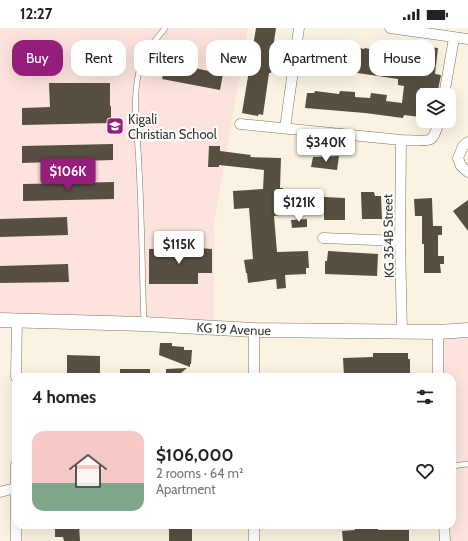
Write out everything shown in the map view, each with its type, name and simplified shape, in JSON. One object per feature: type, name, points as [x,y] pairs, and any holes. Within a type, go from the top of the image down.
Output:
[{"type":"main road","name":"KG 19 Avenue","points":[[0,320],[144,324],[254,330],[402,332],[468,330]]},
{"type":"street","points":[[285,128],[299,28]]},
{"type":"street","points":[[390,28],[468,39]]},
{"type":"street","points":[[445,88],[454,38]]},
{"type":"street","points":[[240,124],[400,140],[431,139],[437,128]]},
{"type":"street","name":"KG 354B Street","points":[[400,140],[402,332]]},
{"type":"street","points":[[468,142],[463,146],[458,158],[460,166],[468,172]]},
{"type":"street","points":[[323,238],[400,241]]},
{"type":"street","points":[[16,373],[17,320]]},
{"type":"street","points":[[254,330],[254,373]]},
{"type":"street","points":[[438,332],[438,373]]},
{"type":"street","points":[[0,492],[12,489]]},
{"type":"street","points":[[16,529],[16,541]]},
{"type":"street","points":[[254,529],[254,541]]},
{"type":"street","points":[[444,529],[445,541]]},
{"type":"lane","points":[[144,324],[139,166],[134,108],[136,87],[142,61],[149,47],[165,28]]},
{"type":"lane","points":[[456,466],[468,464]]},
{"type":"shaded area","name":"Kigali Christian School","points":[[0,28],[248,28],[246,40],[206,40],[206,76],[240,76],[214,223],[214,328],[0,320]]},
{"type":"shaded area","points":[[468,329],[468,541],[445,541],[445,529],[456,529],[456,373],[439,373],[438,332]]},
{"type":"building","points":[[256,28],[276,28],[274,40],[269,40],[269,73],[263,115],[259,114],[258,116],[242,113],[248,76],[261,76],[261,40],[254,40]]},
{"type":"building","points":[[361,48],[369,49],[369,75],[361,73]]},
{"type":"building","points":[[435,48],[438,48],[435,74]]},
{"type":"building","points":[[198,69],[206,70],[206,76],[223,76],[220,90],[162,79],[163,76],[198,76]]},
{"type":"building","points":[[441,75],[438,88],[416,88],[416,116],[404,115],[403,118],[305,108],[307,93],[314,93],[315,91],[339,94],[340,91],[355,92],[355,97],[370,98],[371,93],[387,95],[386,101],[402,103],[404,86],[398,85],[398,79],[378,76]]},
{"type":"building","points":[[49,83],[110,83],[111,123],[22,125],[22,108],[50,107]]},
{"type":"building","points":[[113,144],[113,160],[22,163],[22,146]]},
{"type":"building","points":[[209,146],[220,146],[220,151],[251,155],[250,157],[281,158],[280,188],[283,188],[283,191],[304,190],[304,197],[279,199],[280,215],[274,216],[277,252],[308,251],[309,268],[306,268],[306,274],[285,275],[286,288],[277,289],[276,279],[248,283],[244,260],[253,259],[249,208],[234,209],[233,191],[263,189],[264,170],[219,165],[219,167],[208,167]]},
{"type":"building","points":[[339,156],[337,170],[311,167],[313,157]]},
{"type":"building","points":[[114,182],[114,199],[23,201],[23,184]]},
{"type":"building","points":[[361,192],[374,192],[375,196],[381,196],[382,219],[362,219]]},
{"type":"building","points":[[324,197],[345,198],[345,220],[324,220]]},
{"type":"building","points":[[432,198],[433,226],[442,226],[442,235],[438,235],[438,256],[444,256],[444,264],[440,264],[441,273],[424,273],[422,216],[415,216],[414,199]]},
{"type":"building","points":[[468,200],[468,231],[453,211]]},
{"type":"building","points":[[67,217],[68,235],[0,237],[0,219]]},
{"type":"building","points":[[307,219],[307,227],[292,228],[291,220]]},
{"type":"building","points":[[149,249],[212,249],[212,273],[198,273],[198,284],[149,284]]},
{"type":"building","points":[[328,251],[378,254],[377,276],[325,274],[325,261],[327,261]]},
{"type":"building","points":[[68,264],[69,282],[0,283],[0,266]]},
{"type":"building","points":[[160,343],[172,343],[172,346],[184,347],[184,350],[192,350],[190,367],[159,355]]},
{"type":"building","points":[[373,353],[408,353],[408,359],[410,359],[410,373],[344,373],[343,358],[373,357]]},
{"type":"building","points":[[67,355],[100,356],[100,373],[67,373]]},
{"type":"building","points":[[187,368],[181,373],[166,373],[166,369]]},
{"type":"building","points":[[120,369],[150,369],[150,373],[120,373]]},
{"type":"building","points":[[55,529],[79,529],[80,541],[64,541],[63,537],[55,537]]},
{"type":"building","points":[[169,529],[192,529],[192,541],[169,541]]},
{"type":"building","points":[[409,530],[409,541],[343,541],[342,531]]},
{"type":"place","name":"Kigali Christian School","points":[[115,126]]}]
